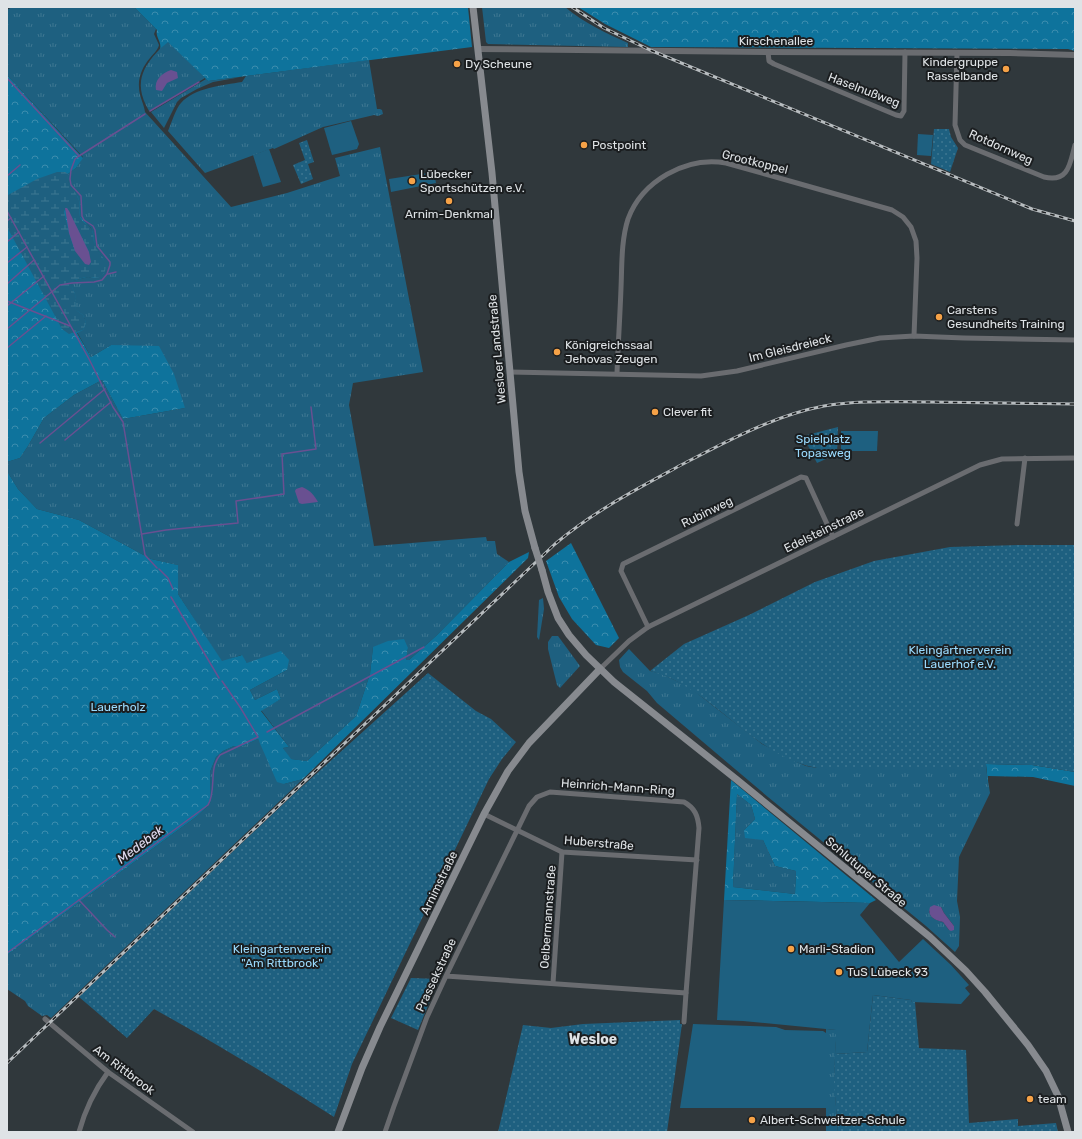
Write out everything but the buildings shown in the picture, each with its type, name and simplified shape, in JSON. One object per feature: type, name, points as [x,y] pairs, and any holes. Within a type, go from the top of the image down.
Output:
[{"type":"main road","name":"Wesloer Landstraße","points":[[473,7],[492,173],[510,372],[525,511],[548,592],[558,618],[569,635],[600,669]]},
{"type":"main road","name":"Arnimstraße","points":[[338,1132],[362,1068],[380,1027],[484,814],[508,771],[529,743],[600,669]]},
{"type":"main road","name":"Schlutuper Straße","points":[[600,669],[614,682],[930,937],[966,971],[1001,1011],[1039,1060],[1058,1096],[1068,1132]]},
{"type":"street","name":"Kirschenallee","points":[[478,49],[905,52],[1075,55]]},
{"type":"street","name":"Haselnußweg","points":[[768,52],[769,61],[774,64],[901,116],[904,111],[905,52]]},
{"type":"street","name":"Rotdornweg","points":[[957,53],[955,125],[960,140],[965,145],[1044,177],[1055,178],[1063,175],[1068,170],[1075,145]]},
{"type":"street","name":"Grootkoppel","points":[[617,374],[622,254],[628,219],[639,199],[655,182],[665,175],[686,166],[708,162],[724,163],[801,184],[892,210],[903,216],[911,227],[916,241],[917,258],[914,336]]},
{"type":"street","name":"Im Gleisdreieck","points":[[510,372],[688,376],[725,373],[880,338],[914,336],[1075,340]]},
{"type":"street","points":[[1018,524],[1025,458]]},
{"type":"street","name":"Edelsteinstraße","points":[[600,669],[629,641],[648,627],[980,465],[998,459],[1075,458]]},
{"type":"street","name":"Rubinweg","points":[[648,627],[621,571],[623,564],[801,477],[806,478],[833,537]]},
{"type":"street","name":"Heinrich-Mann-Ring","points":[[517,831],[529,806],[537,797],[550,792],[684,802],[691,806],[697,813],[699,820],[684,1022]]},
{"type":"street","name":"Huberstraße","points":[[484,814],[562,852],[696,860]]},
{"type":"street","name":"Prassekstraße","points":[[386,1132],[427,1017],[517,831]]},
{"type":"street","name":"Oelbermannstraße","points":[[553,983],[562,852]]},
{"type":"street","points":[[446,976],[686,993]]},
{"type":"street","name":"Am Rittbrook","points":[[45,1019],[108,1072],[193,1132]]},
{"type":"street","points":[[79,1132],[84,1114],[94,1092],[108,1072]]},
{"type":"green space","points":[[12,7],[134,7],[156,29],[154,34],[159,45],[157,50],[145,64],[139,79],[139,90],[145,112],[231,207],[287,193],[340,176],[335,158],[380,147],[423,372],[353,383],[349,405],[374,546],[486,537],[487,541],[495,541],[497,554],[509,562],[436,636],[409,660],[406,660],[408,648],[373,647],[370,674],[356,716],[307,761],[290,759],[283,748],[289,747],[261,710],[281,699],[277,689],[255,700],[250,690],[287,670],[247,663],[241,655],[222,662],[178,594],[178,565],[151,559],[79,520],[37,509],[18,489],[7,471],[7,462],[20,458],[44,418],[74,395],[102,380],[123,419],[185,408],[111,345],[91,357],[77,332],[85,319],[76,310],[75,297],[71,285],[72,281],[88,277],[94,278],[103,258],[95,247],[91,228],[80,216],[80,204],[69,186],[68,174],[76,168],[83,157],[7,75],[7,10]]},
{"type":"green space","points":[[134,7],[468,7],[472,47],[208,81],[168,42],[160,49],[157,30]]},
{"type":"green space","points":[[482,7],[565,7],[587,23],[628,43],[628,47],[488,44],[486,42]]},
{"type":"green space","points":[[578,7],[1075,7],[1075,51],[1068,49],[651,47],[605,24]]},
{"type":"green space","points":[[168,41],[205,78],[149,111],[141,90],[143,73],[153,57]]},
{"type":"green space","points":[[369,60],[377,109],[382,110],[383,114],[378,116],[374,115],[323,127],[274,149],[273,148],[205,173],[168,131],[179,105],[193,94],[209,88],[242,82],[246,76]]},
{"type":"green space","points":[[7,75],[83,158],[76,168],[68,174],[69,186],[78,197],[80,204],[80,216],[93,232],[95,247],[103,258],[105,268],[104,273],[99,277],[88,277],[72,281],[71,285],[75,294],[76,310],[83,315],[86,323],[83,330],[77,333],[91,357],[111,345],[159,346],[174,374],[185,408],[123,419],[102,380],[74,395],[44,418],[20,458],[7,462]]},
{"type":"green space","points":[[241,77],[213,82],[181,98],[177,102],[164,128],[151,112],[206,79],[208,81]]},
{"type":"green space","points":[[351,121],[359,144],[357,149],[332,155],[324,128]]},
{"type":"green space","points":[[934,129],[949,129],[951,137],[958,148],[950,172],[931,164]]},
{"type":"green space","points":[[918,134],[933,135],[931,156],[917,155]]},
{"type":"green space","points":[[307,140],[314,162],[308,164],[313,179],[301,184],[293,165],[305,160],[299,143]]},
{"type":"green space","points":[[269,149],[281,182],[263,187],[253,155]]},
{"type":"green space","points":[[57,172],[65,172],[68,174],[70,186],[79,200],[80,217],[82,221],[92,230],[94,243],[106,266],[104,273],[100,277],[87,277],[72,281],[71,285],[75,294],[76,310],[83,315],[86,323],[83,330],[69,334],[62,329],[7,227],[8,195],[37,179]],"holes":[[[67,208],[89,252],[75,251],[64,211]]]},
{"type":"green space","name":"Lübecker Sportschützen e.V.","points":[[434,172],[436,183],[391,192],[389,179]]},
{"type":"green space","name":"Spielplatz Topasweg","points":[[838,427],[837,454],[817,463],[803,436]]},
{"type":"green space","points":[[841,431],[878,431],[877,451],[841,451]]},
{"type":"green space","name":"Lauerholz","points":[[7,471],[18,489],[37,509],[79,520],[151,559],[178,565],[178,594],[222,661],[242,655],[247,663],[281,651],[289,660],[287,670],[250,690],[255,700],[277,689],[281,699],[261,711],[289,747],[283,748],[291,759],[307,761],[356,716],[370,674],[373,647],[388,641],[404,639],[408,648],[406,660],[409,660],[436,636],[509,562],[529,552],[528,558],[303,779],[284,784],[277,782],[258,739],[243,746],[234,746],[223,751],[216,757],[210,772],[211,801],[208,806],[196,817],[7,955]]},
{"type":"green space","points":[[571,543],[619,638],[609,648],[596,645],[572,619],[559,597],[546,561]]},
{"type":"green space","name":"Kleingärtnerverein Lauerhof e.V.","points":[[1075,545],[1075,772],[1032,765],[986,764],[986,768],[817,768],[793,761],[772,750],[693,691],[673,679],[650,671],[684,644],[749,615],[815,582],[874,561],[950,547]]},
{"type":"green space","points":[[543,598],[544,609],[539,640],[537,637],[539,600]]},
{"type":"green space","points":[[552,636],[558,636],[580,666],[560,688],[557,685],[548,649],[548,642]]},
{"type":"green space","points":[[629,649],[650,671],[662,674],[689,687],[762,744],[806,766],[817,768],[986,768],[990,793],[959,857],[957,901],[960,917],[959,946],[955,952],[926,926],[768,797],[657,703],[647,691],[623,672],[620,667],[619,660]],"holes":[[[941,907],[954,926],[949,930],[943,922],[932,917],[929,911]]]},
{"type":"green space","name":"Kleingartenverein \"Am Rittbrook\"","points":[[428,673],[476,711],[491,719],[516,742],[502,759],[489,779],[352,1064],[334,1117],[200,1035],[154,1009],[127,1038],[79,997],[295,793]]},
{"type":"green space","points":[[258,739],[284,784],[303,779],[51,1018],[47,1015],[42,1016],[28,1006],[25,1001],[7,989],[7,955],[196,817],[208,806],[211,801],[210,772],[216,757],[223,751],[234,746],[243,746]]},
{"type":"green space","points":[[986,764],[1032,765],[1075,772],[1075,786],[1033,777],[988,776],[988,784]]},
{"type":"green space","points":[[731,780],[876,900],[870,903],[724,900]],"holes":[[[737,794],[751,805],[755,819],[744,830],[745,838],[763,840],[775,866],[796,871],[795,894],[733,887]]]},
{"type":"green space","points":[[737,794],[751,805],[755,819],[744,830],[763,840],[775,866],[796,871],[795,894],[733,887]]},
{"type":"green space","name":"TuS Lübeck 93","points":[[724,900],[870,903],[860,915],[899,962],[923,939],[951,965],[969,985],[965,988],[970,994],[961,1004],[912,1002],[911,1000],[873,995],[867,1052],[835,1054],[836,1030],[717,1020]]},
{"type":"green space","points":[[411,978],[439,979],[418,1030],[391,1018]]},
{"type":"green space","points":[[873,995],[911,1000],[912,1002],[915,1002],[919,1048],[966,1050],[969,1123],[1018,1119],[1018,1126],[1056,1123],[1058,1132],[838,1132],[834,1084],[835,1054],[867,1052]]},
{"type":"green space","points":[[680,1020],[680,1024],[682,1024],[667,1132],[498,1132],[523,1025],[551,1028],[583,1024]]},
{"type":"green space","points":[[693,1024],[776,1027],[785,1030],[823,1031],[826,1033],[826,1108],[680,1108]]},
{"type":"green space","points":[[826,1029],[837,1030],[835,1081],[838,1132],[826,1132]]},
{"type":"shaded area","points":[[171,70],[177,72],[178,78],[167,83],[162,91],[156,90],[156,83],[159,77]]},
{"type":"shaded area","points":[[65,208],[69,211],[89,252],[91,262],[89,265],[85,264],[75,251],[69,233]]},
{"type":"shaded area","points":[[302,487],[312,493],[318,502],[299,503],[295,491],[296,489]]},
{"type":"shaded area","points":[[934,905],[941,907],[954,926],[954,930],[949,930],[943,922],[932,918],[929,910],[930,907]]},
{"type":"waterway","points":[[7,78],[79,156]]},
{"type":"waterway","points":[[150,111],[199,82]]},
{"type":"waterway","points":[[7,329],[60,285],[94,282],[102,280],[107,274],[110,262],[97,246],[93,226],[84,220],[82,216],[81,196],[71,185],[71,170],[75,159],[145,114]]},
{"type":"waterway","points":[[7,176],[20,165]]},
{"type":"waterway","points":[[7,211],[89,359],[113,407],[123,422],[145,555],[157,568]]},
{"type":"waterway","points":[[7,221],[11,218]]},
{"type":"waterway","points":[[7,242],[19,232]]},
{"type":"waterway","points":[[7,263],[27,247]]},
{"type":"waterway","points":[[7,284],[34,260]]},
{"type":"waterway","points":[[108,274],[116,272]]},
{"type":"waterway","points":[[7,306],[44,276]]},
{"type":"waterway","points":[[7,301],[70,326]]},
{"type":"waterway","points":[[7,348],[46,316]]},
{"type":"waterway","points":[[40,443],[105,389]]},
{"type":"waterway","points":[[65,440],[111,402]]},
{"type":"waterway","points":[[142,534],[166,530],[238,523],[236,501],[284,494],[282,454],[316,449],[311,407]]},
{"type":"waterway","points":[[159,569],[168,578],[173,589]]},
{"type":"waterway","points":[[171,597],[219,678]]},
{"type":"waterway","name":"Medebek","points":[[267,732],[424,647]]},
{"type":"waterway","name":"Medebek","points":[[7,953],[208,805],[212,793],[214,767],[220,755],[258,737],[222,681]]},
{"type":"waterway","points":[[79,900],[115,937]]},
{"type":"railway","points":[[572,7],[604,28],[650,50],[1032,209],[1075,221]]},
{"type":"railway","points":[[7,1063],[555,544],[585,521],[616,501],[715,447],[751,430],[787,416],[824,406],[876,402],[1075,404]]},
{"type":"place","name":"Dy Scheune","points":[[457,64]]},
{"type":"place","name":"Kindergruppe Rasselbande","points":[[1006,69]]},
{"type":"place","name":"Postpoint","points":[[584,145]]},
{"type":"place","name":"Lübecker Sportschützen e.V.","points":[[412,181]]},
{"type":"place","name":"Arnim-Denkmal","points":[[449,201]]},
{"type":"place","name":"Carstens Gesundheits Training","points":[[939,317]]},
{"type":"place","name":"Königreichssaal Jehovas Zeugen","points":[[557,352]]},
{"type":"place","name":"Clever fit","points":[[655,412]]},
{"type":"place","name":"Marli-Stadion","points":[[791,949]]},
{"type":"place","name":"TuS Lübeck 93","points":[[839,972]]},
{"type":"place","name":"team","points":[[1030,1099]]},
{"type":"place","name":"Albert-Schweitzer-Schule","points":[[752,1120]]},
{"type":"district","name":"Wesloe","points":[[593,1039]]}]
